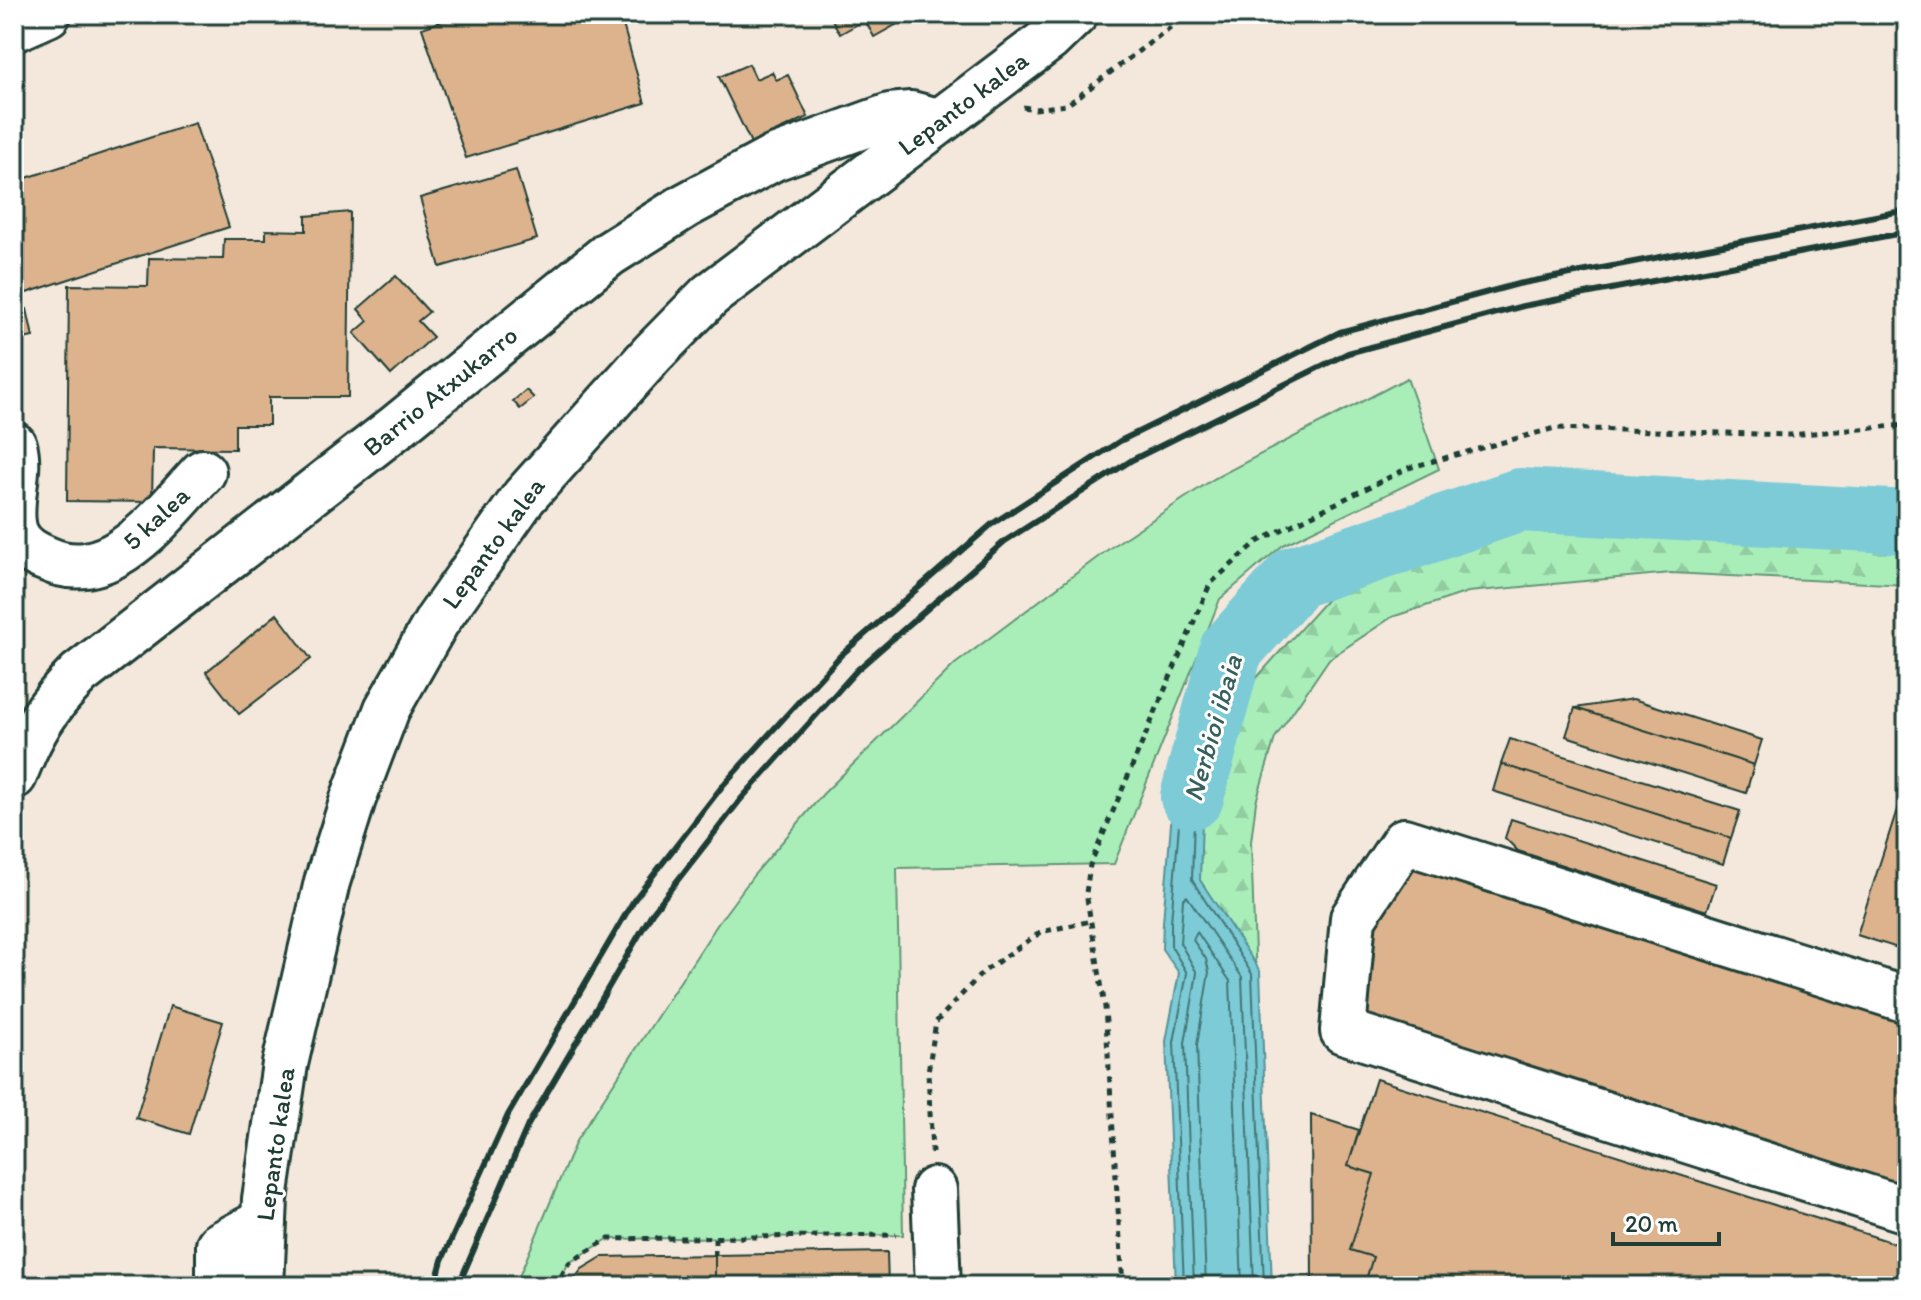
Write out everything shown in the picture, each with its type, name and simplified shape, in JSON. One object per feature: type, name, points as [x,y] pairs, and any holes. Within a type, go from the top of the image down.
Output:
[{"type":"street","points":[[14,29],[48,14]]},
{"type":"street","name":"Lepanto kalea","points":[[261,1286],[264,1221],[285,1064],[327,882],[353,799],[387,709],[437,621],[524,497],[653,353],[710,295],[1049,39],[1075,14]]},
{"type":"street","name":"Barrio Atxukarro","points":[[14,776],[28,739],[48,705],[79,674],[395,428],[609,254],[710,191],[774,158],[890,116],[911,114],[938,121]]},
{"type":"street","name":"5 kalea","points":[[14,445],[14,530],[22,544],[64,566],[86,567],[129,546],[203,472]]},
{"type":"street","points":[[1907,1000],[1404,841],[1353,918],[1343,1031],[1907,1210]]},
{"type":"street","points":[[934,1190],[938,1286]]},
{"type":"street","points":[[219,1286],[219,1245],[264,1221]]},
{"type":"path","points":[[990,82],[1000,102],[1035,109],[1067,105],[1188,14]]},
{"type":"path","points":[[1123,1286],[1105,1007],[1086,893],[1090,865],[1210,584],[1257,542],[1408,468],[1555,428],[1790,435],[1907,425]]},
{"type":"path","points":[[934,1190],[928,1072],[936,1022],[983,972],[1041,932],[1091,921]]},
{"type":"path","points":[[555,1286],[569,1263],[608,1239],[937,1234]]},
{"type":"path","points":[[715,1238],[715,1255]]},
{"type":"green space","points":[[1407,378],[1439,469],[1283,545],[1220,599],[1114,864],[897,868],[903,1235],[608,1239],[569,1263],[555,1286],[515,1286],[576,1141],[719,922],[753,876],[823,794],[955,664],[1114,545],[1215,478]]},
{"type":"green space","points":[[1545,517],[1907,527],[1907,585],[1671,573],[1468,592],[1392,617],[1329,659],[1275,738],[1256,802],[1251,842],[1262,1152],[1181,889],[1242,694],[1356,567]]},
{"type":"water","points":[[1201,702],[1229,727],[1202,819],[1200,880],[1260,971],[1272,1286],[1176,1286],[1166,1041],[1179,973],[1162,949],[1163,922],[1172,811]]},
{"type":"building","points":[[462,14],[620,14],[645,103],[466,158],[422,28]]},
{"type":"building","points":[[829,14],[906,14],[908,18],[874,37],[865,20],[840,34]]},
{"type":"building","points":[[749,64],[756,79],[772,72],[776,80],[788,75],[808,117],[751,143],[719,77]]},
{"type":"building","points":[[195,123],[229,227],[14,297],[14,182]]},
{"type":"building","points":[[516,170],[537,239],[440,267],[420,198]]},
{"type":"building","points":[[350,212],[348,397],[269,397],[269,425],[235,425],[235,449],[153,448],[152,502],[67,501],[69,285],[148,286],[149,258],[223,259],[224,239],[266,239],[266,230],[306,231],[306,216]]},
{"type":"building","points":[[396,276],[429,312],[418,321],[433,337],[391,375],[354,333],[368,321],[358,309]]},
{"type":"building","points":[[27,309],[33,337],[14,341],[14,311]]},
{"type":"building","points":[[526,390],[534,398],[520,409],[513,401]]},
{"type":"building","points":[[277,614],[311,659],[239,714],[206,672]]},
{"type":"building","points":[[1633,699],[1762,740],[1754,765],[1575,708]]},
{"type":"building","points":[[1575,708],[1754,765],[1746,793],[1566,736]]},
{"type":"building","points":[[1510,739],[1740,811],[1731,838],[1501,764]]},
{"type":"building","points":[[1501,764],[1731,838],[1723,864],[1493,791]]},
{"type":"building","points":[[1900,800],[1907,802],[1907,951],[1857,935]]},
{"type":"building","points":[[1511,819],[1716,884],[1707,911],[1518,851],[1505,838]]},
{"type":"building","points":[[1411,859],[1907,1017],[1907,1193],[1360,1020],[1368,924]]},
{"type":"building","points":[[170,1006],[223,1022],[189,1134],[136,1118]]},
{"type":"building","points":[[1376,1079],[1907,1247],[1907,1286],[1364,1286],[1373,1257],[1350,1250],[1374,1174],[1348,1166]]},
{"type":"building","points":[[1311,1115],[1359,1130],[1348,1166],[1374,1174],[1350,1250],[1373,1257],[1364,1286],[1312,1286]]},
{"type":"building","points":[[887,1252],[888,1286],[715,1286],[715,1255]]},
{"type":"building","points":[[715,1255],[715,1286],[569,1286],[582,1269],[602,1257]]},
{"type":"waterway","name":"Nerbioi ibaia","points":[[1192,797],[1231,650],[1296,577],[1520,500],[1907,522]]},
{"type":"railway","points":[[435,1286],[442,1260],[508,1115],[634,900],[724,784],[841,655],[992,524],[1120,441],[1340,332],[1518,284],[1907,210]]},
{"type":"railway","points":[[458,1286],[528,1125],[652,913],[741,799],[857,670],[1005,541],[1132,460],[1348,353],[1523,306],[1907,232]]}]
